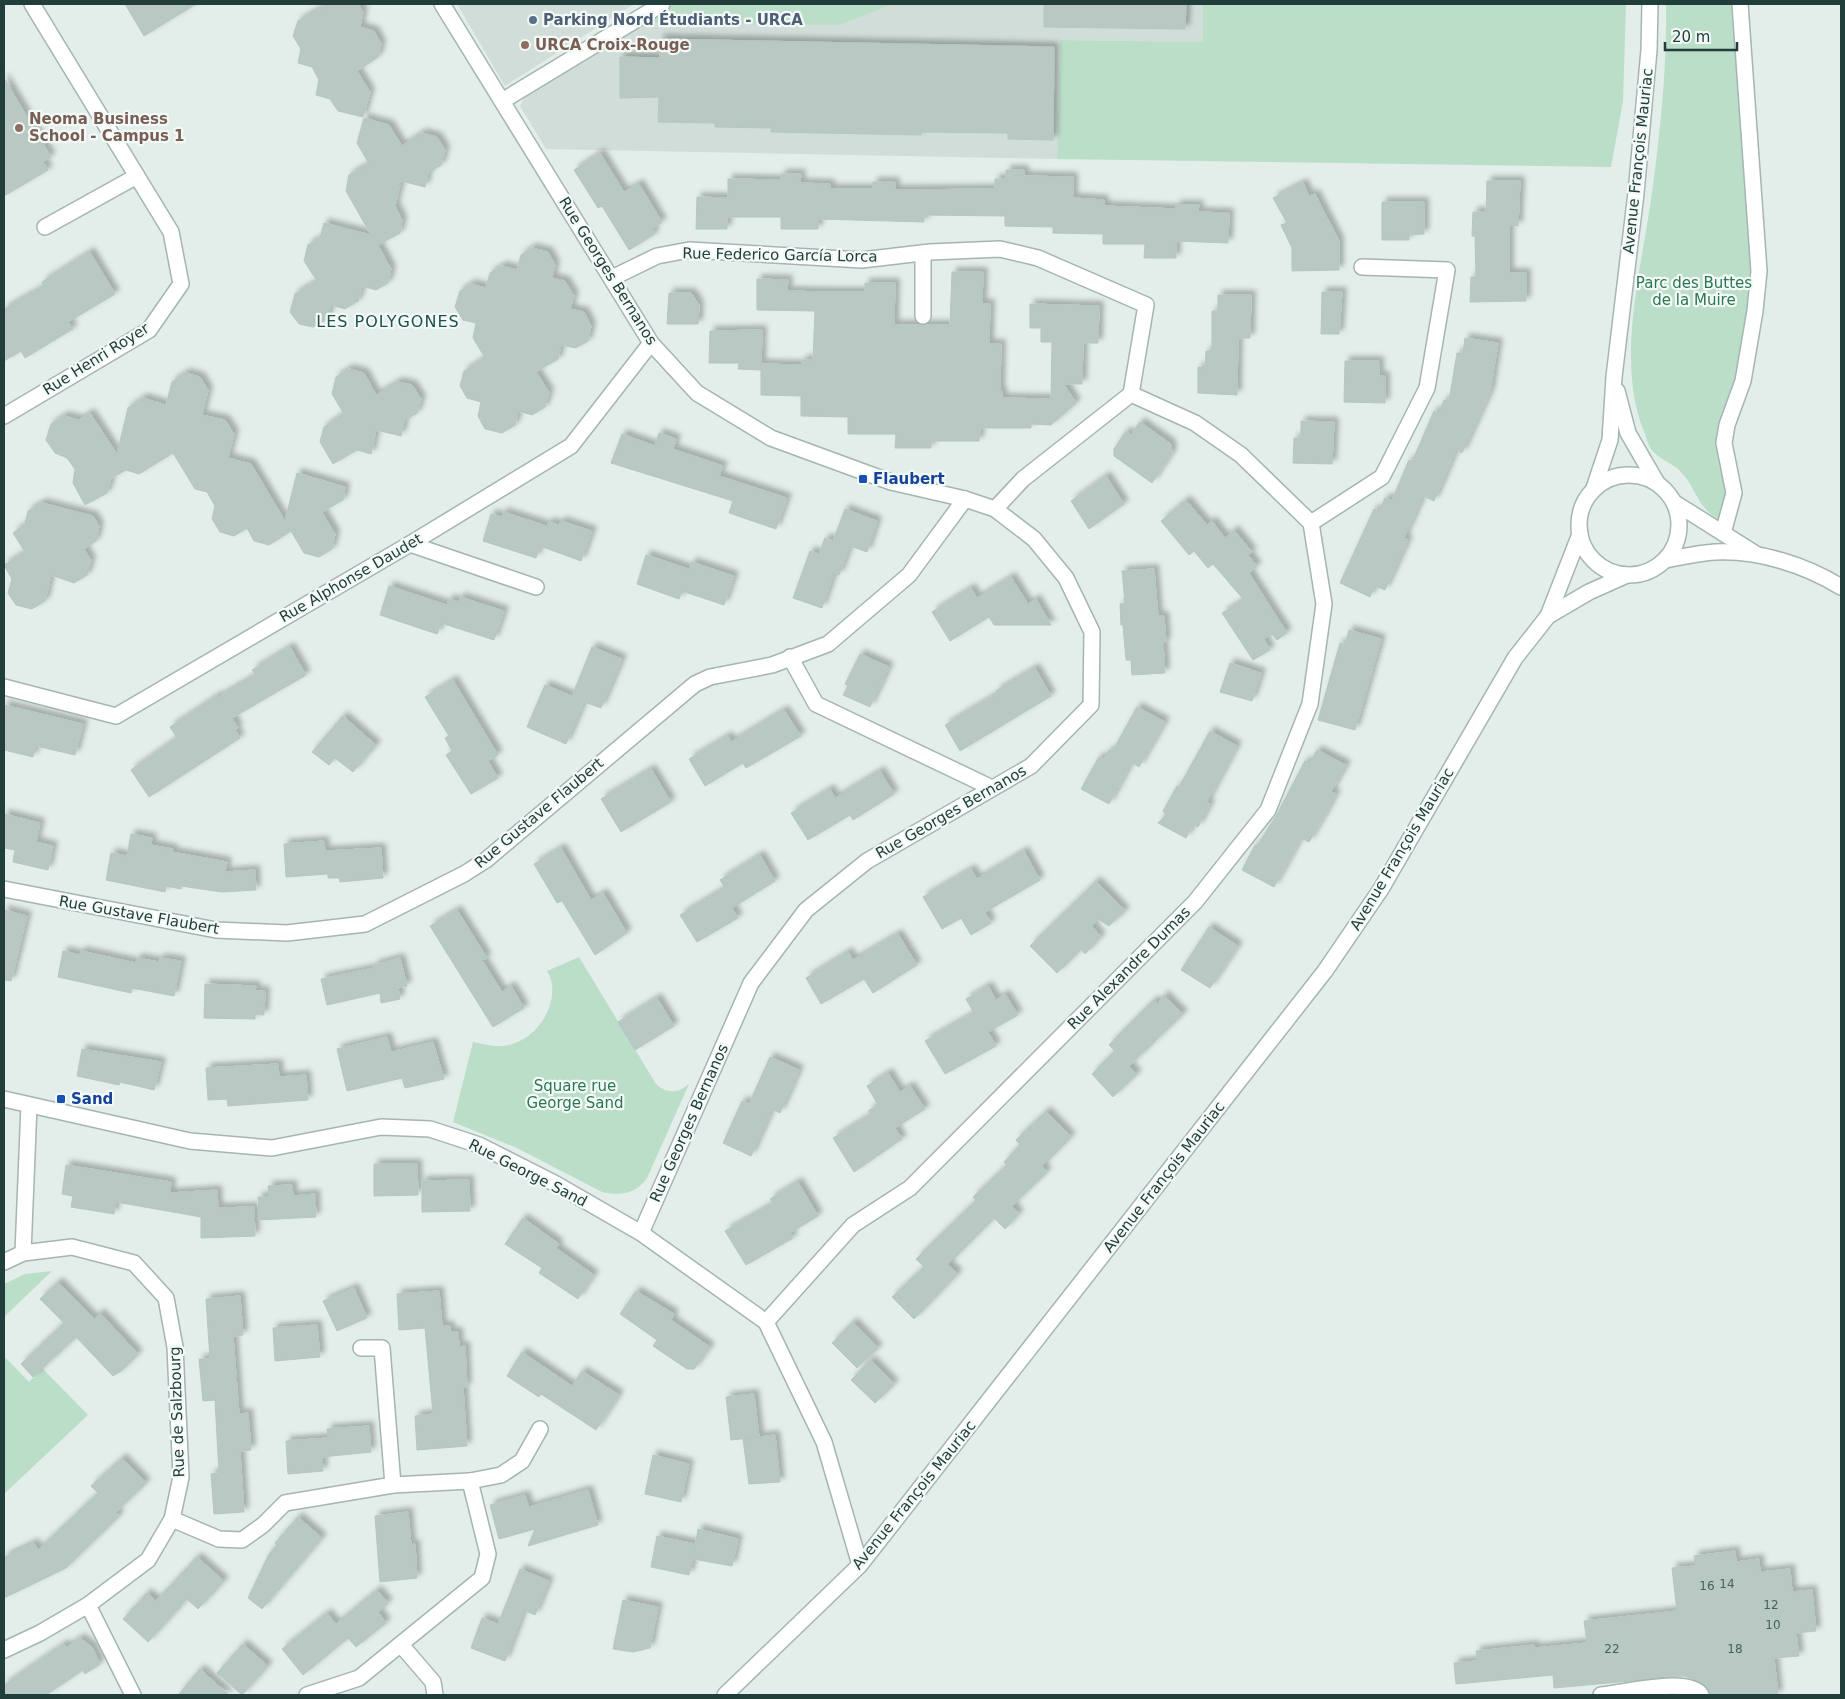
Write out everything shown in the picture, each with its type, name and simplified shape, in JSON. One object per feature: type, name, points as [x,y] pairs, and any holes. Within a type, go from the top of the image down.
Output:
[{"type":"street","points":[[32,4],[137,176],[45,227]]},
{"type":"street","name":"Rue Georges Bernanos","points":[[442,4],[651,343],[697,393],[771,438],[891,482],[965,499],[995,509],[1034,539],[1066,578],[1092,632],[1091,705],[1032,766],[867,861],[806,910],[751,983],[641,1233]]},
{"type":"street","points":[[502,101],[662,4]]},
{"type":"street","name":"Avenue François Mauriac","points":[[725,1695],[860,1565],[1325,971],[1381,889],[1515,658],[1548,616],[1580,534],[1580,517],[1584,501],[1594,488],[1610,440],[1614,377],[1636,193],[1650,50],[1650,4]]},
{"type":"street","points":[[1723,533],[1734,493],[1724,443],[1727,425],[1743,382],[1759,271],[1740,4]]},
{"type":"street","name":"Rue Henri Royer","points":[[4,416],[148,330],[181,284],[171,232],[137,176]]},
{"type":"street","name":"Rue Federico García Lorca","points":[[612,278],[656,256],[689,250],[862,260],[923,253],[1000,249],[1038,258],[1146,305],[1131,394]]},
{"type":"street","points":[[923,253],[923,316]]},
{"type":"street","points":[[995,509],[1023,479],[1131,394],[1196,423],[1241,455],[1311,523],[1382,477],[1428,388],[1447,270],[1362,267]]},
{"type":"street","name":"Rue Alphonse Daudet","points":[[4,687],[116,716],[410,544],[571,446],[651,343]]},
{"type":"street","name":"Avenue François Mauriac","points":[[1614,377],[1628,433],[1657,483]]},
{"type":"street","name":"Avenue François Mauriac","points":[[1580,534],[1589,555],[1599,565],[1612,572],[1627,575],[1641,574],[1654,569],[1665,560],[1674,548],[1679,533],[1680,518],[1675,503],[1668,492],[1657,483],[1642,476],[1625,474],[1609,479],[1594,488]]},
{"type":"street","name":"Rue Gustave Flaubert","points":[[4,889],[216,930],[288,933],[365,924],[464,874],[486,860],[694,684],[710,677],[772,665],[828,644],[909,575],[965,499]]},
{"type":"street","points":[[1675,503],[1757,555]]},
{"type":"street","name":"Rue Alexandre Dumas","points":[[766,1322],[853,1225],[910,1188],[1195,902],[1268,810],[1310,704],[1324,604],[1311,523]]},
{"type":"street","points":[[410,544],[536,587]]},
{"type":"street","points":[[1665,560],[1716,552],[1757,555],[1816,572],[1841,587]]},
{"type":"street","name":"Avenue François Mauriac","points":[[1548,616],[1589,592],[1627,575]]},
{"type":"street","points":[[790,657],[816,704],[992,788]]},
{"type":"street","name":"Rue George Sand","points":[[4,1099],[190,1141],[272,1148],[381,1127],[430,1129],[479,1145],[556,1184],[641,1233],[766,1322],[824,1442],[860,1565]]},
{"type":"street","points":[[23,1253],[29,1105]]},
{"type":"street","name":"Rue de Salzbourg","points":[[4,1262],[23,1253],[72,1247],[134,1264],[166,1298],[175,1347],[182,1477],[172,1518],[148,1560],[88,1605],[40,1633],[4,1650]]},
{"type":"street","points":[[361,1348],[382,1348],[393,1485]]},
{"type":"street","points":[[172,1518],[219,1539],[242,1540],[263,1525],[285,1503],[393,1485],[470,1481],[501,1475],[522,1461],[540,1429]]},
{"type":"street","points":[[307,1695],[359,1678],[402,1646],[482,1578],[488,1554],[470,1481]]},
{"type":"street","points":[[88,1605],[133,1695]]},
{"type":"street","points":[[402,1646],[432,1682],[436,1695]]},
{"type":"street","points":[[1601,1695],[1675,1685],[1690,1687],[1701,1695]]},
{"type":"shaded area","name":"URCA Croix-Rouge","points":[[457,4],[634,4],[505,86]]},
{"type":"shaded area","points":[[674,4],[1203,4],[1203,42],[1060,40],[1057,159],[546,149],[520,106],[526,94]]},
{"type":"green space","points":[[674,4],[893,4],[839,25],[645,22]]},
{"type":"green space","points":[[1203,4],[1626,4],[1623,101],[1611,167],[1057,159],[1060,40],[1203,42]]},
{"type":"green space","name":"Parc des Buttes de la Muire","points":[[1666,4],[1735,4],[1752,280],[1731,401],[1726,502],[1718,519],[1705,508],[1681,472],[1651,449],[1635,403],[1631,373],[1634,309],[1649,214],[1661,117],[1666,49]]},
{"type":"green space","name":"Square rue George Sand","points":[[579,957],[656,1084],[664,1090],[672,1092],[680,1090],[689,1084],[647,1178],[633,1191],[622,1194],[602,1192],[517,1148],[453,1122],[473,1042],[503,1046],[514,1044],[532,1033],[540,1025],[550,1006],[552,983],[547,971]]},
{"type":"green space","points":[[52,1271],[4,1317],[4,1284],[25,1274]]},
{"type":"green space","points":[[4,1356],[29,1382],[42,1368],[88,1415],[4,1494]]},
{"type":"building","points":[[125,4],[196,4],[144,36]]},
{"type":"building","points":[[329,4],[358,4],[363,12],[360,27],[374,31],[381,44],[378,57],[357,71],[370,92],[363,117],[338,111],[330,99],[316,95],[319,80],[312,67],[298,63],[301,49],[293,36],[298,21]]},
{"type":"building","points":[[1044,4],[1186,4],[1185,29],[1044,27]]},
{"type":"building","points":[[660,39],[1054,47],[1053,140],[1008,139],[1008,133],[921,132],[921,135],[771,132],[771,128],[715,127],[715,123],[658,122],[659,97],[620,98],[620,57],[660,58]]},
{"type":"building","name":"Neoma Business School - Campus 1","points":[[4,78],[51,157],[43,162],[48,170],[4,196]]},
{"type":"building","points":[[364,118],[389,125],[402,146],[422,133],[437,137],[445,150],[441,165],[428,173],[425,187],[401,181],[395,206],[402,220],[400,233],[378,245],[391,269],[388,283],[376,290],[362,286],[358,301],[345,309],[331,305],[327,319],[313,327],[299,324],[290,312],[295,294],[317,281],[304,261],[308,245],[320,238],[324,223],[371,235],[346,191],[349,175],[369,164],[357,143]]},
{"type":"building","points":[[600,153],[624,192],[639,184],[662,222],[652,229],[655,234],[629,250],[602,206],[598,208],[574,170]]},
{"type":"building","points":[[1006,170],[1024,170],[1024,176],[1073,177],[1073,198],[1104,200],[1104,206],[1176,209],[1176,205],[1199,205],[1198,212],[1229,213],[1228,243],[1176,241],[1176,258],[1144,258],[1145,244],[1103,244],[1103,234],[1053,233],[1053,227],[1005,226],[1005,216],[924,215],[924,222],[818,219],[818,229],[781,229],[781,217],[727,217],[727,229],[696,229],[697,197],[728,198],[728,179],[781,180],[781,174],[801,174],[800,183],[830,184],[830,189],[873,189],[873,182],[895,182],[895,190],[995,189],[995,179],[1006,179]]},
{"type":"building","points":[[1487,181],[1520,181],[1518,226],[1509,225],[1509,273],[1526,273],[1526,301],[1470,302],[1471,277],[1476,277],[1475,236],[1472,236],[1473,212],[1486,212]]},
{"type":"building","points":[[1303,183],[1309,196],[1315,194],[1339,241],[1339,270],[1292,271],[1292,248],[1281,225],[1287,223],[1273,198]]},
{"type":"building","points":[[1382,202],[1424,202],[1424,234],[1409,235],[1409,240],[1382,240]]},
{"type":"building","points":[[532,248],[548,252],[555,265],[552,278],[565,281],[574,296],[570,309],[584,312],[591,326],[588,341],[576,348],[561,345],[558,359],[536,372],[549,392],[545,407],[532,415],[518,411],[515,425],[502,433],[485,429],[478,416],[481,402],[467,398],[460,386],[464,371],[485,358],[473,338],[476,323],[463,320],[455,307],[460,291],[471,284],[486,288],[490,273],[502,266],[517,270],[521,255]]},
{"type":"building","points":[[90,252],[115,294],[68,322],[73,329],[25,358],[21,351],[4,361],[4,309],[36,291],[44,285],[42,282]]},
{"type":"building","points":[[952,272],[983,272],[982,304],[990,304],[989,344],[1001,344],[1000,391],[1002,391],[1002,398],[1051,399],[1052,342],[1041,342],[1041,328],[1030,328],[1030,304],[1099,306],[1098,343],[1083,343],[1082,384],[1064,384],[1076,403],[1051,425],[1031,424],[1031,428],[980,428],[979,441],[931,441],[931,448],[895,448],[896,434],[848,434],[848,417],[801,416],[801,396],[761,395],[761,364],[802,365],[802,360],[813,360],[815,311],[757,310],[757,279],[788,280],[787,291],[865,292],[865,283],[895,283],[894,325],[950,325]]},
{"type":"building","points":[[1322,292],[1342,292],[1339,334],[1321,334]]},
{"type":"building","points":[[669,293],[691,293],[699,305],[698,324],[667,324]]},
{"type":"building","points":[[1218,295],[1251,295],[1250,338],[1238,338],[1237,395],[1198,393],[1198,367],[1205,368],[1206,351],[1212,351],[1212,311],[1218,311]]},
{"type":"building","points":[[762,330],[761,370],[738,369],[739,363],[709,363],[710,331]]},
{"type":"building","points":[[1465,338],[1498,343],[1490,392],[1462,453],[1456,450],[1434,501],[1423,496],[1404,538],[1408,540],[1385,590],[1375,586],[1370,597],[1340,583],[1374,509],[1379,511],[1385,498],[1392,500],[1409,460],[1412,462],[1434,411],[1439,413],[1444,400],[1449,401],[1457,353],[1463,353]]},
{"type":"building","points":[[1345,361],[1379,361],[1379,376],[1385,376],[1385,403],[1344,402]]},
{"type":"building","points":[[349,369],[364,373],[376,395],[398,382],[412,385],[421,399],[417,413],[404,421],[401,436],[376,430],[371,454],[357,450],[333,464],[320,442],[324,427],[344,414],[332,394],[336,377]]},
{"type":"building","points":[[185,373],[200,377],[208,390],[202,415],[225,420],[234,434],[228,458],[251,464],[285,521],[297,473],[345,487],[343,500],[322,512],[335,534],[332,549],[319,557],[304,553],[291,531],[269,545],[254,541],[247,528],[234,536],[220,532],[212,519],[215,506],[207,492],[195,489],[173,453],[139,474],[126,470],[111,478],[107,493],[85,505],[73,483],[75,469],[67,458],[55,453],[46,440],[51,424],[64,416],[79,420],[90,413],[117,454],[128,408],[143,398],[166,405],[172,382]]},
{"type":"building","points":[[1301,421],[1334,422],[1332,464],[1293,463],[1294,438],[1301,438]]},
{"type":"building","points":[[1140,422],[1171,444],[1172,453],[1152,483],[1114,456],[1114,449],[1126,431],[1131,435]]},
{"type":"building","points":[[659,433],[676,439],[673,449],[723,466],[719,476],[787,498],[776,529],[729,513],[733,501],[611,463],[622,434],[655,446]]},
{"type":"building","points":[[1106,476],[1124,504],[1089,529],[1071,501]]},
{"type":"building","points":[[1186,500],[1207,525],[1212,521],[1225,538],[1234,530],[1252,552],[1248,555],[1257,566],[1249,573],[1287,633],[1277,640],[1272,634],[1264,639],[1270,650],[1253,660],[1222,613],[1244,600],[1213,564],[1208,568],[1194,551],[1189,555],[1161,521]]},
{"type":"building","points":[[42,503],[93,516],[99,526],[96,541],[84,549],[91,560],[87,575],[74,583],[51,575],[45,601],[32,609],[16,605],[8,593],[12,579],[4,565],[25,552],[13,533],[25,524],[28,511]]},
{"type":"building","points":[[845,509],[877,521],[867,552],[850,546],[839,575],[834,573],[822,608],[793,598],[810,551],[819,554],[825,538],[833,541]]},
{"type":"building","points":[[503,512],[547,526],[549,522],[559,525],[561,521],[592,531],[581,561],[540,546],[536,558],[483,541],[491,514],[502,517]]},
{"type":"building","points":[[646,555],[689,569],[692,562],[734,576],[724,605],[682,591],[679,599],[637,584]]},
{"type":"building","points":[[1154,569],[1158,616],[1164,616],[1166,642],[1163,643],[1165,673],[1132,675],[1131,660],[1126,660],[1123,625],[1121,625],[1120,604],[1125,603],[1122,571]]},
{"type":"building","points":[[1011,577],[1028,604],[1036,599],[1051,625],[994,625],[989,617],[950,641],[932,612],[971,588],[977,598]]},
{"type":"building","points":[[389,586],[447,605],[449,599],[459,602],[460,597],[504,611],[494,640],[441,623],[437,634],[380,615]]},
{"type":"building","points":[[1349,630],[1381,639],[1355,730],[1318,720],[1340,643],[1345,645]]},
{"type":"building","points":[[290,647],[306,675],[232,718],[238,728],[235,730],[240,738],[149,797],[131,770],[177,738],[170,727],[217,696],[256,675],[252,670]]},
{"type":"building","points":[[592,647],[622,659],[601,708],[584,702],[566,744],[527,727],[545,685],[572,696]]},
{"type":"building","points":[[860,654],[889,667],[870,707],[843,695],[848,686],[845,684]]},
{"type":"building","points":[[1230,663],[1261,673],[1252,701],[1220,692]]},
{"type":"building","points":[[1035,668],[1051,696],[960,751],[945,725],[997,694],[996,691]]},
{"type":"building","points":[[453,680],[498,755],[488,761],[498,778],[471,794],[446,755],[452,751],[445,738],[449,736],[425,697]]},
{"type":"building","points":[[4,705],[83,724],[75,755],[36,746],[33,757],[4,750]]},
{"type":"building","points":[[1137,707],[1165,722],[1139,767],[1132,762],[1109,804],[1081,789],[1099,757],[1104,759],[1109,750],[1112,752]]},
{"type":"building","points":[[784,710],[801,736],[746,768],[743,763],[705,786],[689,759],[728,736],[731,742]]},
{"type":"building","points":[[343,716],[376,745],[353,772],[335,758],[329,765],[312,752]]},
{"type":"building","points":[[1210,731],[1237,746],[1207,802],[1210,804],[1198,827],[1193,824],[1186,838],[1158,823],[1166,815],[1163,811],[1177,786],[1179,787]]},
{"type":"building","points":[[1317,750],[1346,765],[1331,792],[1336,794],[1309,842],[1301,838],[1274,887],[1242,870],[1255,845],[1257,846],[1276,816],[1305,761],[1309,764]]},
{"type":"building","points":[[651,769],[671,802],[621,832],[601,799]]},
{"type":"building","points":[[880,771],[894,794],[853,820],[850,815],[808,840],[791,813],[830,789],[835,798]]},
{"type":"building","points":[[4,814],[40,823],[36,842],[53,846],[48,870],[13,862],[15,850],[4,848]]},
{"type":"building","points":[[131,834],[152,838],[151,845],[173,849],[172,852],[227,862],[225,872],[255,870],[256,890],[222,892],[181,886],[181,889],[166,886],[165,892],[106,880],[111,853],[127,856]]},
{"type":"building","points":[[324,841],[325,851],[381,848],[383,878],[340,882],[339,878],[328,878],[328,874],[286,877],[284,844]]},
{"type":"building","points":[[561,848],[591,900],[603,893],[627,933],[595,955],[562,901],[557,903],[534,864]]},
{"type":"building","points":[[1024,851],[1040,880],[985,912],[991,923],[971,935],[961,918],[942,929],[923,897],[971,869],[977,879]]},
{"type":"building","points":[[760,855],[775,881],[732,908],[738,918],[697,942],[680,915],[725,888],[720,880]]},
{"type":"building","points":[[1096,881],[1125,911],[1109,926],[1098,919],[1092,926],[1101,937],[1085,954],[1081,949],[1057,973],[1030,946]]},
{"type":"building","points":[[4,910],[27,916],[11,981],[4,980]]},
{"type":"building","points":[[457,910],[487,958],[482,960],[502,992],[511,986],[524,1008],[493,1027],[430,926]]},
{"type":"building","points":[[1209,927],[1238,946],[1210,988],[1181,970]]},
{"type":"building","points":[[898,934],[917,965],[873,993],[864,979],[821,1004],[806,978],[848,952],[853,960]]},
{"type":"building","points":[[63,951],[80,955],[81,951],[136,963],[137,958],[159,962],[160,958],[181,961],[174,996],[132,988],[131,993],[58,977]]},
{"type":"building","points":[[400,958],[407,986],[398,988],[400,999],[381,1003],[380,993],[327,1005],[321,979],[374,968],[374,965]]},
{"type":"building","points":[[205,984],[256,986],[255,991],[265,991],[264,1015],[255,1014],[255,1019],[204,1018]]},
{"type":"building","points":[[988,986],[996,1000],[1005,994],[1018,1015],[988,1032],[996,1046],[945,1074],[925,1041],[974,1013],[966,999]]},
{"type":"building","points":[[1164,995],[1183,1014],[1129,1066],[1137,1074],[1113,1097],[1092,1074],[1115,1051],[1109,1045],[1154,1000],[1158,1004]]},
{"type":"building","points":[[657,998],[674,1026],[635,1050],[618,1022]]},
{"type":"building","points":[[387,1037],[391,1052],[433,1042],[444,1079],[405,1088],[402,1078],[347,1091],[337,1049]]},
{"type":"building","points":[[82,1049],[161,1062],[154,1090],[120,1082],[119,1085],[77,1076]]},
{"type":"building","points":[[770,1057],[799,1070],[780,1113],[772,1109],[751,1156],[723,1143],[742,1101],[749,1104]]},
{"type":"building","points":[[278,1064],[279,1077],[306,1075],[308,1100],[228,1106],[227,1099],[208,1100],[206,1068]]},
{"type":"building","points":[[888,1073],[900,1092],[910,1086],[925,1109],[895,1128],[902,1139],[854,1172],[833,1138],[871,1115],[868,1111],[878,1105],[867,1086]]},
{"type":"building","points":[[1046,1111],[1071,1137],[1042,1166],[1047,1172],[1012,1206],[1019,1214],[1005,1229],[994,1218],[948,1264],[958,1274],[914,1319],[892,1297],[924,1267],[916,1259],[976,1200],[973,1197],[1007,1165],[1004,1162],[1020,1145],[1016,1140]]},
{"type":"building","points":[[374,1164],[417,1164],[418,1195],[374,1196]]},
{"type":"building","points":[[66,1165],[171,1182],[170,1193],[217,1190],[218,1208],[254,1207],[255,1236],[201,1238],[201,1217],[116,1202],[114,1214],[71,1207],[73,1196],[62,1194]]},
{"type":"building","points":[[469,1180],[470,1211],[422,1212],[422,1181]]},
{"type":"building","points":[[798,1182],[818,1216],[790,1233],[793,1238],[746,1265],[725,1231],[773,1204],[770,1199]]},
{"type":"building","points":[[292,1185],[293,1196],[315,1194],[316,1217],[259,1220],[258,1197],[269,1197],[268,1186]]},
{"type":"building","points":[[523,1218],[559,1244],[556,1248],[594,1275],[578,1299],[539,1273],[542,1268],[505,1244]]},
{"type":"building","points":[[58,1282],[94,1319],[100,1313],[138,1354],[121,1371],[113,1376],[76,1337],[33,1377],[21,1364],[64,1323],[40,1299]]},
{"type":"building","points":[[354,1288],[367,1318],[337,1331],[323,1301]]},
{"type":"building","points":[[439,1291],[442,1326],[450,1326],[450,1332],[458,1332],[459,1347],[465,1346],[467,1387],[463,1387],[467,1446],[417,1450],[415,1416],[433,1414],[425,1328],[399,1330],[397,1294]]},
{"type":"building","points":[[636,1291],[674,1314],[671,1320],[710,1347],[694,1369],[687,1369],[653,1346],[657,1340],[620,1314]]},
{"type":"building","points":[[240,1296],[243,1335],[233,1336],[239,1414],[248,1413],[251,1450],[240,1451],[244,1512],[214,1514],[211,1474],[219,1473],[215,1400],[203,1401],[199,1359],[210,1359],[206,1299]]},
{"type":"building","points":[[853,1322],[878,1348],[857,1368],[832,1343]]},
{"type":"building","points":[[317,1325],[320,1357],[275,1361],[273,1328]]},
{"type":"building","points":[[522,1352],[572,1386],[582,1371],[619,1395],[596,1430],[541,1394],[539,1397],[507,1376]]},
{"type":"building","points":[[871,1360],[894,1384],[875,1403],[851,1380]]},
{"type":"building","points":[[754,1394],[759,1437],[731,1440],[726,1397]]},
{"type":"building","points":[[369,1426],[371,1452],[322,1457],[323,1471],[288,1474],[286,1441],[328,1438],[327,1429]]},
{"type":"building","points":[[775,1435],[780,1482],[749,1484],[743,1439]]},
{"type":"building","points":[[653,1455],[689,1464],[681,1502],[645,1494]]},
{"type":"building","points":[[122,1458],[146,1483],[116,1512],[119,1516],[66,1568],[4,1598],[4,1557],[34,1543],[38,1550],[98,1493],[91,1486]]},
{"type":"building","points":[[588,1490],[598,1525],[528,1546],[535,1529],[499,1539],[490,1505],[525,1495],[529,1507]]},
{"type":"building","points":[[408,1512],[411,1545],[415,1544],[417,1578],[380,1582],[375,1516]]},
{"type":"building","points":[[298,1517],[322,1538],[262,1609],[248,1598],[269,1554],[277,1545],[275,1543]]},
{"type":"building","points":[[698,1529],[738,1539],[732,1566],[693,1559],[689,1575],[651,1567],[657,1536],[695,1544],[694,1553]]},
{"type":"building","points":[[1735,1551],[1736,1562],[1759,1559],[1760,1572],[1790,1569],[1792,1592],[1812,1590],[1816,1631],[1796,1633],[1799,1656],[1774,1658],[1778,1695],[1710,1695],[1707,1688],[1700,1682],[1684,1676],[1554,1688],[1553,1675],[1456,1684],[1454,1663],[1477,1661],[1476,1651],[1534,1645],[1534,1648],[1587,1643],[1584,1621],[1677,1611],[1672,1568],[1695,1566],[1694,1556]]},
{"type":"building","points":[[197,1557],[224,1581],[198,1609],[187,1599],[148,1642],[123,1619],[147,1593],[156,1601]]},
{"type":"building","points":[[520,1569],[549,1581],[535,1615],[524,1610],[505,1661],[471,1648],[482,1618],[498,1624]]},
{"type":"building","points":[[377,1590],[388,1603],[378,1612],[386,1623],[356,1647],[348,1638],[303,1675],[282,1649],[327,1613],[336,1624]]},
{"type":"building","points":[[623,1600],[658,1607],[650,1648],[633,1652],[613,1649]]},
{"type":"building","points":[[80,1638],[92,1647],[100,1664],[85,1674],[83,1670],[46,1695],[4,1695],[4,1685],[64,1644],[67,1647]]},
{"type":"building","points":[[243,1644],[268,1666],[242,1695],[217,1673]]},
{"type":"building","points":[[200,1669],[229,1695],[178,1695]]},
{"type":"place","name":"Parking Nord Étudiants - URCA","points":[[533,20]]},
{"type":"place","name":"URCA Croix-Rouge","points":[[525,45]]},
{"type":"place","name":"Neoma Business School - Campus 1","points":[[19,128]]},
{"type":"place","name":"Flaubert","points":[[863,479]]},
{"type":"place","name":"Sand","points":[[61,1099]]},
{"type":"district","name":"LES POLYGONES","points":[[388,321]]}]
